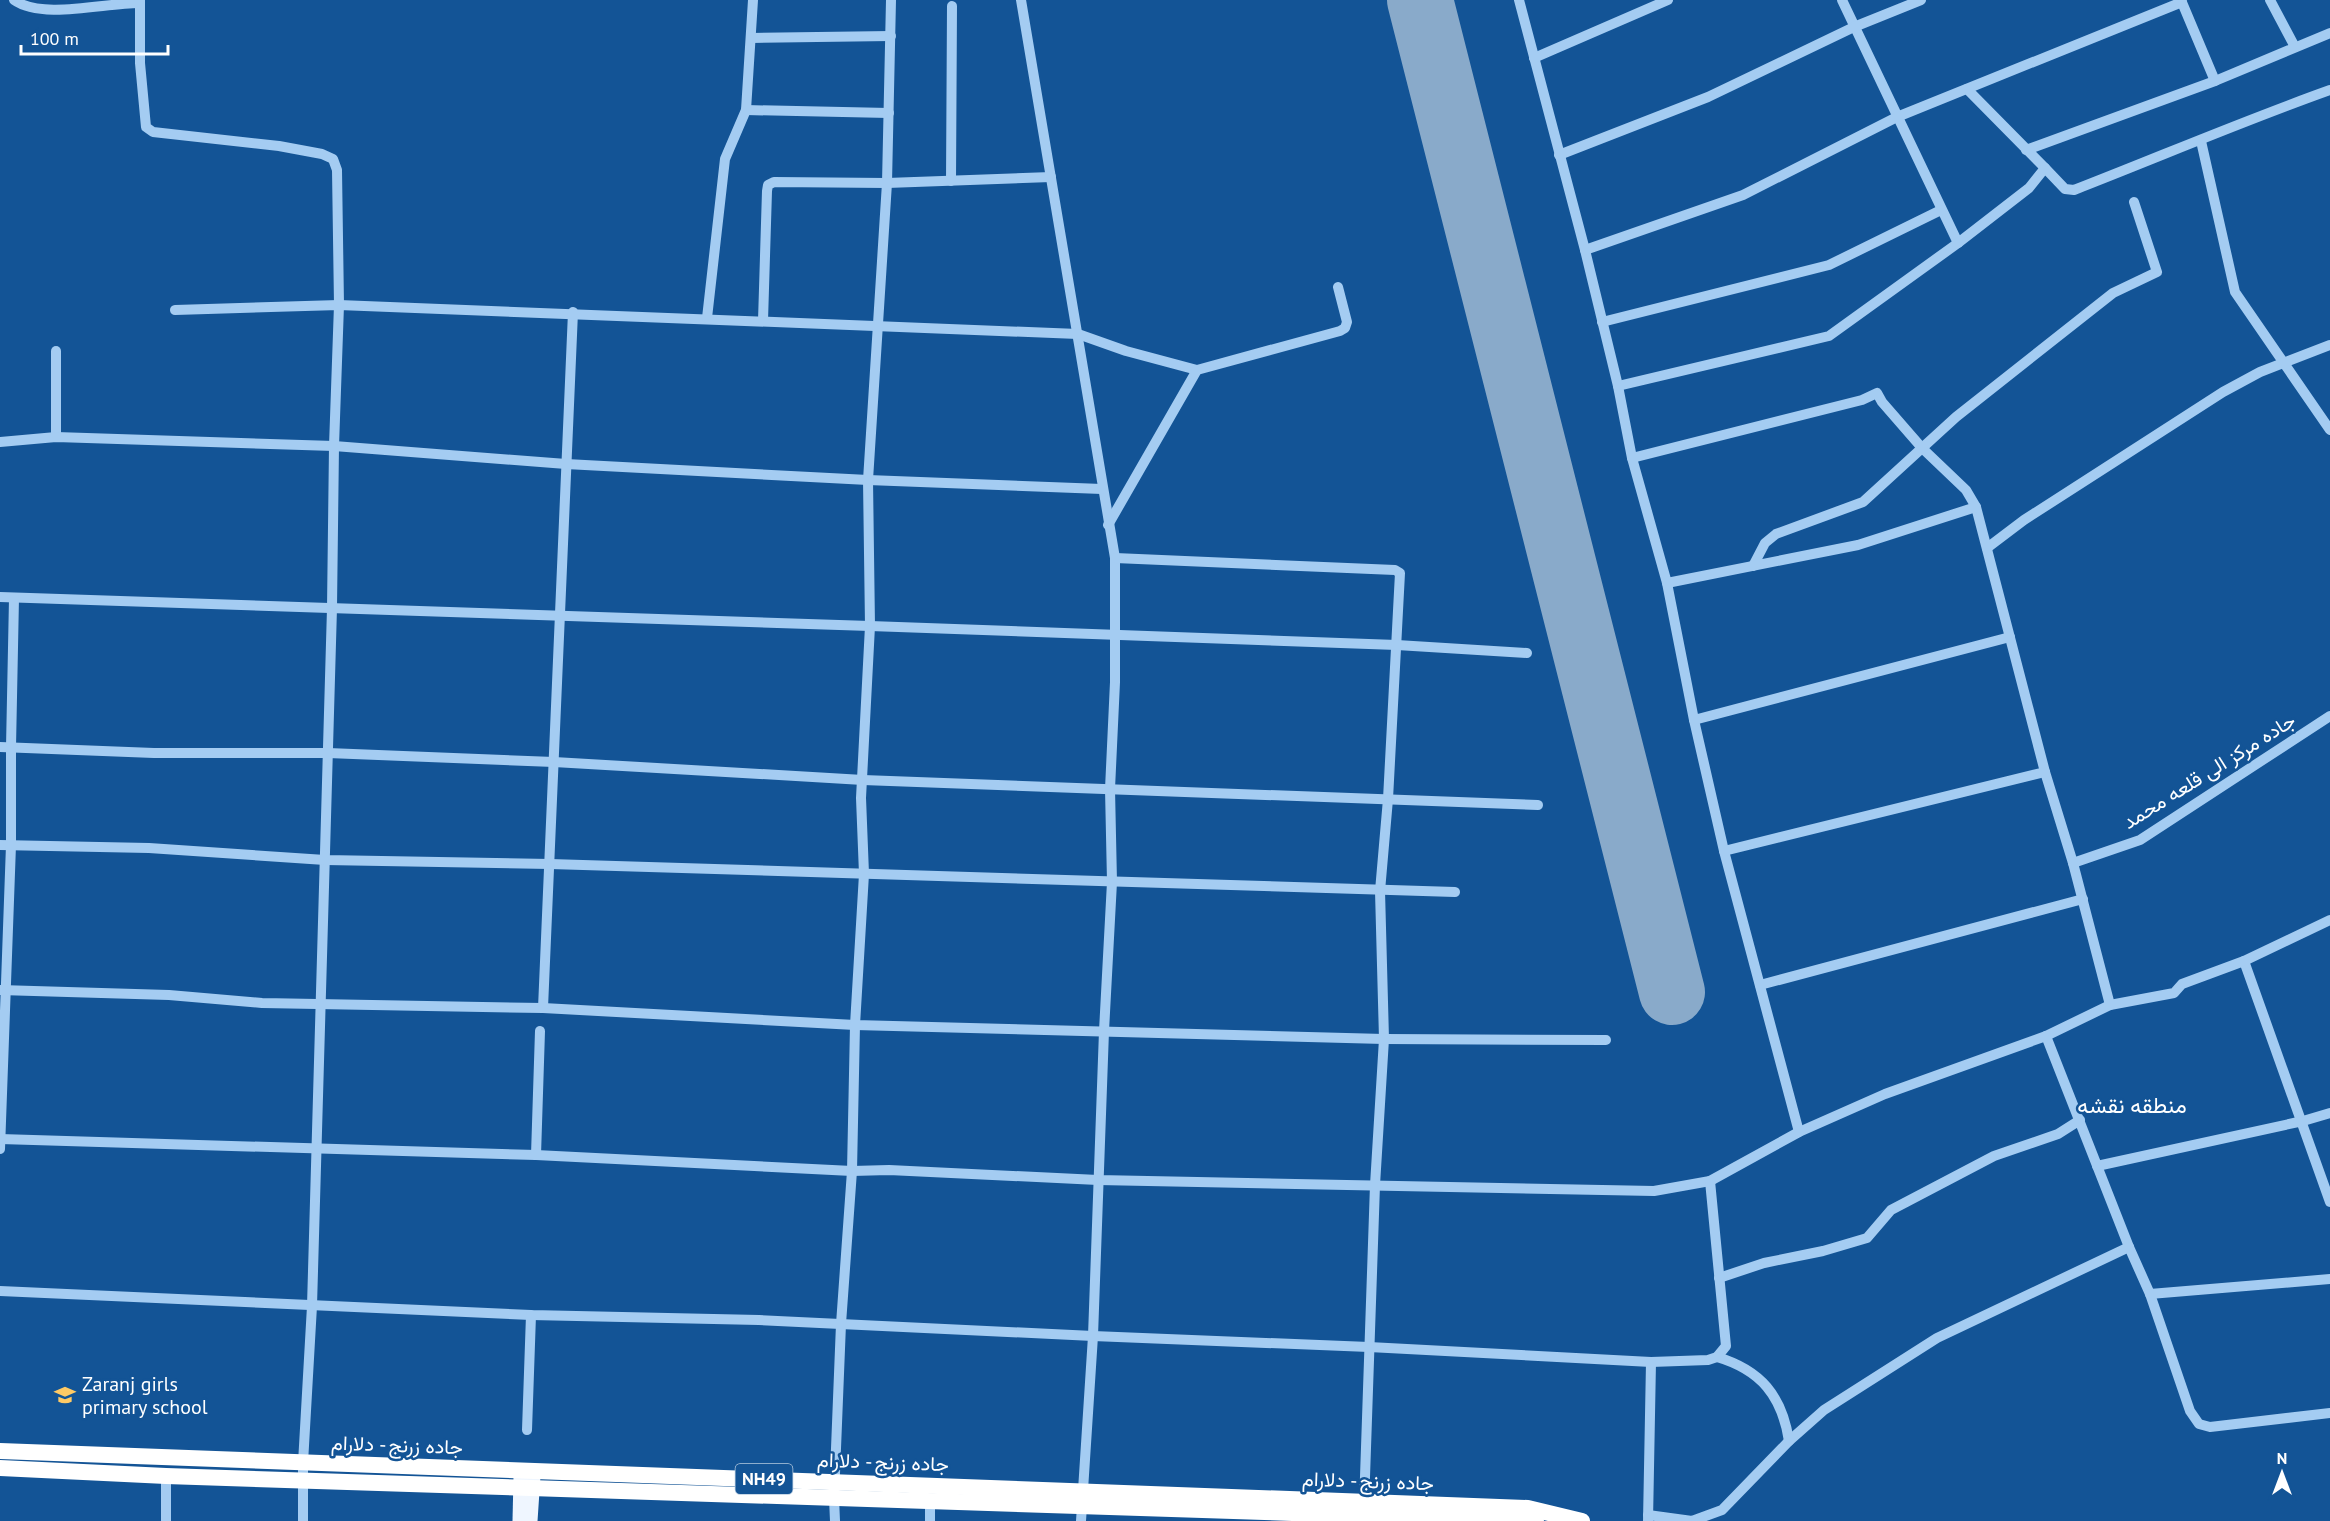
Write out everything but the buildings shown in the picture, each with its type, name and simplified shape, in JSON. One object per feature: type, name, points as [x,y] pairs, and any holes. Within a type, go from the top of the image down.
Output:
[{"type":"highway","name":"جاده زرنج - دلارام","points":[[0,1451],[303,1463],[527,1479]]},
{"type":"highway","name":"جاده زرنج - دلارام","points":[[0,1468],[303,1480],[527,1479],[834,1489],[1206,1515],[1528,1508],[1582,1521]]},
{"type":"highway","name":"جاده زرنج - دلارام","points":[[834,1489],[930,1501],[1364,1513],[1536,1521]]},
{"type":"main road","points":[[520,1521],[527,1479]]},
{"type":"main road","points":[[527,1479],[530,1521]]},
{"type":"street","points":[[14,0],[23,6],[47,10],[139,2],[140,63],[146,127],[153,132],[279,146],[322,154],[333,159],[337,170],[339,305],[332,608],[312,1306],[303,1463],[303,1521]]},
{"type":"street","points":[[707,318],[725,159],[746,110],[753,0]]},
{"type":"street","points":[[835,1521],[834,1489],[841,1324],[852,1171],[855,1025],[864,874],[862,780],[870,626],[868,480],[887,183],[891,0]]},
{"type":"street","points":[[1021,0],[1114,558],[1115,635],[1110,789],[1112,882],[1093,1336],[1082,1506]]},
{"type":"street","points":[[1519,0],[1585,250],[1618,386],[1632,458],[1667,582],[1694,720],[1724,851],[1799,1132]]},
{"type":"street","points":[[1534,58],[1668,0]]},
{"type":"street","points":[[1842,0],[1958,243]]},
{"type":"street","points":[[1559,155],[1708,97],[1854,27],[1921,0]]},
{"type":"street","points":[[2270,0],[2295,47]]},
{"type":"street","points":[[1585,250],[1743,195],[1897,117],[2182,1],[2215,81]]},
{"type":"street","points":[[951,182],[952,6]]},
{"type":"street","points":[[2026,150],[2215,81],[2330,33]]},
{"type":"street","points":[[752,38],[891,36]]},
{"type":"street","points":[[1967,88],[2069,191],[2201,141],[2239,123],[2330,90]]},
{"type":"street","points":[[746,110],[889,113]]},
{"type":"street","points":[[2201,141],[2235,292],[2330,430]]},
{"type":"street","points":[[1618,386],[1829,336],[1958,243],[2029,188],[2045,168]]},
{"type":"street","points":[[763,321],[768,185],[774,182],[951,182],[1051,177]]},
{"type":"street","points":[[1753,566],[1765,543],[1776,534],[1863,502],[1956,417],[2113,293],[2157,272],[2134,202]]},
{"type":"street","points":[[1602,322],[1829,265],[1941,210]]},
{"type":"street","points":[[175,310],[339,305],[486,312],[573,312],[1078,334],[1126,351],[1197,370],[1340,332],[1345,328],[1347,322],[1338,287]]},
{"type":"street","points":[[543,1008],[573,312]]},
{"type":"street","points":[[1987,548],[2024,520],[2187,414],[2260,372],[2330,345]]},
{"type":"street","points":[[56,351],[56,437]]},
{"type":"street","points":[[1108,525],[1197,370]]},
{"type":"street","points":[[1632,458],[1862,399],[1877,393],[1882,402],[1922,448],[1966,490],[1976,507],[2045,772],[2073,863],[2110,1005]]},
{"type":"street","points":[[0,442],[56,437],[334,446],[566,464],[868,480],[1102,489]]},
{"type":"street","points":[[1667,582],[1858,545],[1976,507]]},
{"type":"street","points":[[1114,558],[1399,571],[1388,800],[1380,891],[1384,1039],[1375,1185],[1364,1513]]},
{"type":"street","points":[[0,597],[1397,645],[1527,653]]},
{"type":"street","points":[[0,1149],[5,747],[14,598]]},
{"type":"street","points":[[1694,720],[2010,637]]},
{"type":"street","name":"جاده مرکز الی قلعه محمد","points":[[2073,863],[2140,840],[2330,716]]},
{"type":"street","points":[[5,747],[154,753],[328,753],[554,762],[862,780],[1538,805]]},
{"type":"street","points":[[1724,851],[2045,772]]},
{"type":"street","points":[[5,845],[149,849],[325,860],[550,864],[1380,891],[1455,891]]},
{"type":"street","points":[[1760,985],[2083,899]]},
{"type":"street","points":[[0,1139],[536,1155],[852,1171],[889,1170],[1098,1180],[1654,1191],[1710,1181],[1799,1132],[1885,1094],[2046,1036],[2110,1005],[2174,993],[2182,984],[2244,961],[2330,920]]},
{"type":"street","points":[[2244,961],[2330,1202]]},
{"type":"street","points":[[2,989],[169,995],[262,1003],[543,1008],[855,1025],[1384,1039],[1606,1040]]},
{"type":"street","points":[[536,1155],[540,1031]]},
{"type":"street","points":[[2046,1036],[2129,1247],[2150,1294],[2190,1411],[2199,1424],[2210,1427],[2330,1413]]},
{"type":"street","points":[[2097,1166],[2303,1121],[2330,1113]]},
{"type":"street","points":[[1719,1278],[1764,1263],[1823,1251],[1868,1238],[1891,1210],[1994,1156],[2058,1134],[2080,1120]]},
{"type":"street","points":[[0,1291],[531,1315],[841,1324],[1651,1362],[1708,1360],[1717,1357],[1726,1346],[1710,1181]]},
{"type":"street","points":[[1651,1362],[1648,1518],[1692,1521],[1722,1510],[1789,1441],[1824,1410],[1937,1338],[2129,1247]]},
{"type":"street","points":[[2150,1294],[2330,1279]]},
{"type":"street","points":[[527,1430],[531,1315]]},
{"type":"street","points":[[1717,1357],[1738,1363],[1756,1376],[1773,1394],[1781,1407],[1789,1441]]},
{"type":"street","points":[[166,1476],[166,1521]]},
{"type":"street","points":[[930,1501],[930,1521]]},
{"type":"runway","points":[[1420,0],[1672,992]]},
{"type":"place","name":"Zaranj girls primary school","points":[[65,1395]]},
{"type":"district","name":"منطقه نقشه","points":[[2132,1105]]}]
